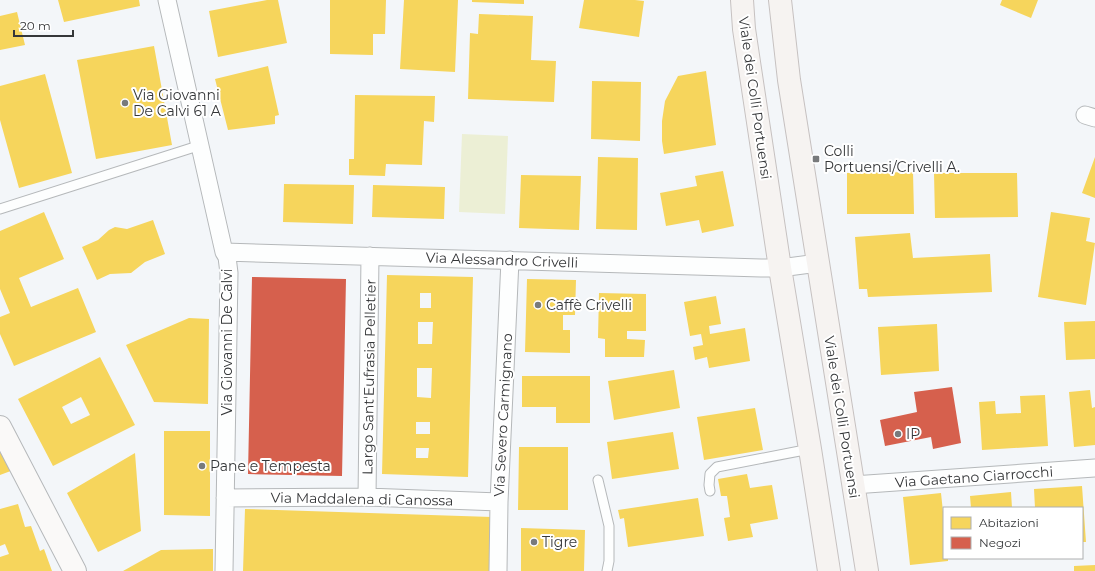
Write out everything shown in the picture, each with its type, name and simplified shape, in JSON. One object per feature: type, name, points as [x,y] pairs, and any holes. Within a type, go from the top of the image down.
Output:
[{"type":"main road","name":"Viale dei Colli Portuensi","points":[[742,0],[744,29],[780,268],[829,571]]},
{"type":"main road","name":"Viale dei Colli Portuensi","points":[[780,0],[789,80],[867,571]]},
{"type":"street","name":"Via Giovanni De Calvi","points":[[167,0],[229,273],[224,571]]},
{"type":"street","name":"Via Alessandro Crivelli","points":[[224,252],[780,268]]},
{"type":"street","name":"Largo Sant'Eufrasia Pelletier","points":[[367,498],[370,256]]},
{"type":"street","name":"Via Severo Carmignano","points":[[498,571],[499,502],[510,260]]},
{"type":"street","points":[[780,268],[818,263]]},
{"type":"street","points":[[0,428],[74,571]]},
{"type":"street","name":"Via Gaetano Ciarrocchi","points":[[853,485],[1095,468]]},
{"type":"street","name":"Via Maddalena di Canossa","points":[[225,498],[367,498],[499,502]]},
{"type":"lane","points":[[0,209],[201,145]]},
{"type":"lane","points":[[710,491],[710,474],[716,467],[810,449]]},
{"type":"lane","points":[[598,480],[609,526],[610,561],[607,571]]},
{"type":"green space","points":[[462,134],[508,136],[505,214],[459,212]]},
{"type":"building: Abitazioni","points":[[58,0],[139,0],[140,6],[64,22]]},
{"type":"building: Abitazioni","points":[[267,0],[278,0],[287,43],[218,57],[209,11]]},
{"type":"building: Abitazioni","points":[[330,0],[386,0],[385,34],[373,34],[373,55],[330,54]]},
{"type":"building: Abitazioni","points":[[404,0],[458,0],[455,72],[400,69]]},
{"type":"building: Abitazioni","points":[[472,0],[524,0],[524,4],[472,2]]},
{"type":"building: Abitazioni","points":[[584,0],[644,1],[639,37],[579,28]]},
{"type":"building: Abitazioni","points":[[1002,0],[1038,0],[1031,18],[1000,5]]},
{"type":"building: Abitazioni","points":[[17,12],[25,45],[0,50],[0,16]]},
{"type":"building: Abitazioni","points":[[479,14],[533,16],[531,60],[556,61],[554,102],[468,99],[470,33],[478,34]]},
{"type":"building: Abitazioni","name":"Via Giovanni De Calvi 61 A","points":[[154,46],[172,145],[96,159],[77,60]]},
{"type":"building: Abitazioni","points":[[268,66],[279,115],[275,116],[275,124],[228,130],[215,79]]},
{"type":"building: Abitazioni","points":[[706,71],[716,145],[664,154],[662,141],[662,121],[665,101],[678,76]]},
{"type":"building: Abitazioni","points":[[45,74],[72,173],[19,188],[0,120],[0,86]]},
{"type":"building: Abitazioni","points":[[592,81],[641,82],[640,141],[591,139]]},
{"type":"building: Abitazioni","points":[[355,95],[435,96],[434,122],[424,121],[422,165],[386,164],[385,176],[349,175],[349,159],[354,159]]},
{"type":"building: Abitazioni","points":[[598,157],[638,158],[637,230],[596,229]]},
{"type":"building: Abitazioni","points":[[1095,157],[1095,198],[1082,193]]},
{"type":"building: Abitazioni","points":[[723,171],[734,226],[702,233],[699,220],[666,226],[660,193],[697,186],[695,176]]},
{"type":"building: Abitazioni","points":[[913,172],[914,214],[847,214],[847,173]]},
{"type":"building: Abitazioni","points":[[934,173],[1017,173],[1018,217],[935,218]]},
{"type":"building: Abitazioni","points":[[521,175],[581,176],[579,230],[519,228]]},
{"type":"building: Abitazioni","points":[[284,184],[354,185],[353,224],[283,222]]},
{"type":"building: Abitazioni","points":[[373,185],[445,187],[444,219],[372,217]]},
{"type":"building: Abitazioni","points":[[44,212],[64,259],[19,278],[31,307],[78,288],[96,332],[14,366],[0,334],[0,317],[10,313],[0,289],[0,231]]},
{"type":"building: Abitazioni","points":[[1051,212],[1090,218],[1086,241],[1095,243],[1086,305],[1038,297]]},
{"type":"building: Abitazioni","points":[[153,220],[165,254],[145,262],[131,273],[110,274],[97,280],[82,247],[98,240],[109,230],[115,227],[127,229]]},
{"type":"building: Abitazioni","points":[[910,233],[913,258],[990,254],[992,292],[868,297],[867,289],[859,289],[855,237]]},
{"type":"building: Abitazioni","points":[[387,275],[473,277],[468,477],[382,474]],"holes":[[[420,293],[431,293],[431,308],[420,308]],[[418,322],[433,322],[432,344],[418,344]],[[417,368],[432,368],[431,398],[417,397]],[[416,422],[430,422],[430,434],[416,434]],[[416,448],[429,448],[428,458],[416,458]]]},
{"type":"building: Abitazioni","points":[[527,279],[576,280],[575,315],[563,315],[563,330],[570,330],[570,353],[525,352]]},
{"type":"building: Abitazioni","points":[[599,293],[646,294],[646,331],[627,331],[627,339],[645,340],[644,357],[605,357],[605,339],[598,338]]},
{"type":"building: Abitazioni","points":[[716,296],[721,324],[709,326],[710,334],[745,328],[750,361],[709,368],[707,357],[695,360],[693,347],[703,345],[701,334],[690,336],[684,302]]},
{"type":"building: Abitazioni","points":[[189,318],[209,319],[208,404],[154,402],[126,345]]},
{"type":"building: Abitazioni","points":[[1095,321],[1095,359],[1066,360],[1064,322]]},
{"type":"building: Abitazioni","points":[[937,324],[939,371],[881,375],[878,327]]},
{"type":"building: Abitazioni","points":[[100,357],[135,425],[53,466],[18,399]],"holes":[[[81,397],[90,415],[71,424],[62,407]]]},
{"type":"building: Abitazioni","points":[[674,370],[680,408],[614,420],[608,381]]},
{"type":"building: Abitazioni","points":[[522,376],[590,376],[590,423],[556,423],[556,407],[522,407]]},
{"type":"building: Abitazioni","points":[[1090,390],[1092,408],[1095,407],[1095,445],[1074,447],[1069,392]]},
{"type":"building: Abitazioni","points":[[1045,395],[1048,446],[982,450],[979,402],[995,401],[996,414],[1021,413],[1020,396]]},
{"type":"building: Abitazioni","points":[[755,408],[763,450],[704,460],[697,417]]},
{"type":"building: Abitazioni","points":[[164,431],[210,431],[210,516],[164,515]]},
{"type":"building: Abitazioni","points":[[673,432],[679,469],[612,479],[607,442]]},
{"type":"building: Abitazioni","points":[[0,439],[16,469],[0,475]]},
{"type":"building: Abitazioni","points":[[519,447],[568,447],[568,510],[518,510]]},
{"type":"building: Abitazioni","points":[[135,453],[141,531],[98,552],[67,493]]},
{"type":"building: Abitazioni","points":[[747,474],[750,488],[772,485],[778,519],[750,524],[753,537],[728,541],[724,518],[730,517],[727,496],[721,496],[718,479]]},
{"type":"building: Abitazioni","points":[[1082,486],[1086,542],[1083,542],[1083,507],[1035,507],[1034,489]]},
{"type":"building: Abitazioni","points":[[1011,492],[1012,507],[971,507],[970,496]]},
{"type":"building: Abitazioni","points":[[941,493],[943,512],[943,559],[948,559],[948,561],[910,565],[903,497]]},
{"type":"building: Abitazioni","points":[[698,498],[704,536],[628,547],[624,518],[620,519],[618,510]]},
{"type":"building: Abitazioni","points":[[18,504],[25,527],[31,526],[40,551],[44,549],[52,571],[0,571],[0,557],[9,554],[5,544],[0,546],[0,509]]},
{"type":"building: Abitazioni","points":[[245,509],[492,517],[491,571],[243,571]]},
{"type":"building: Abitazioni","points":[[521,528],[585,530],[584,571],[521,571]]},
{"type":"building: Abitazioni","points":[[213,549],[213,571],[123,571],[161,550]]},
{"type":"building: Abitazioni","points":[[1095,565],[1095,571],[1074,571],[1074,566]]},
{"type":"building: Negozi","points":[[252,277],[346,279],[342,476],[248,474]]},
{"type":"building: Negozi","points":[[952,387],[961,443],[933,449],[931,437],[885,446],[880,420],[917,412],[914,392]]},
{"type":"place","name":"Via Giovanni De Calvi 61 A","points":[[125,103]]},
{"type":"place","name":"Colli Portuensi/Crivelli A.","points":[[816,159]]},
{"type":"place","name":"Caffè Crivelli","points":[[538,305]]},
{"type":"place","name":"IP","points":[[898,434]]},
{"type":"place","name":"Pane e Tempesta","points":[[202,466]]},
{"type":"place","name":"Tigre","points":[[534,542]]}]
